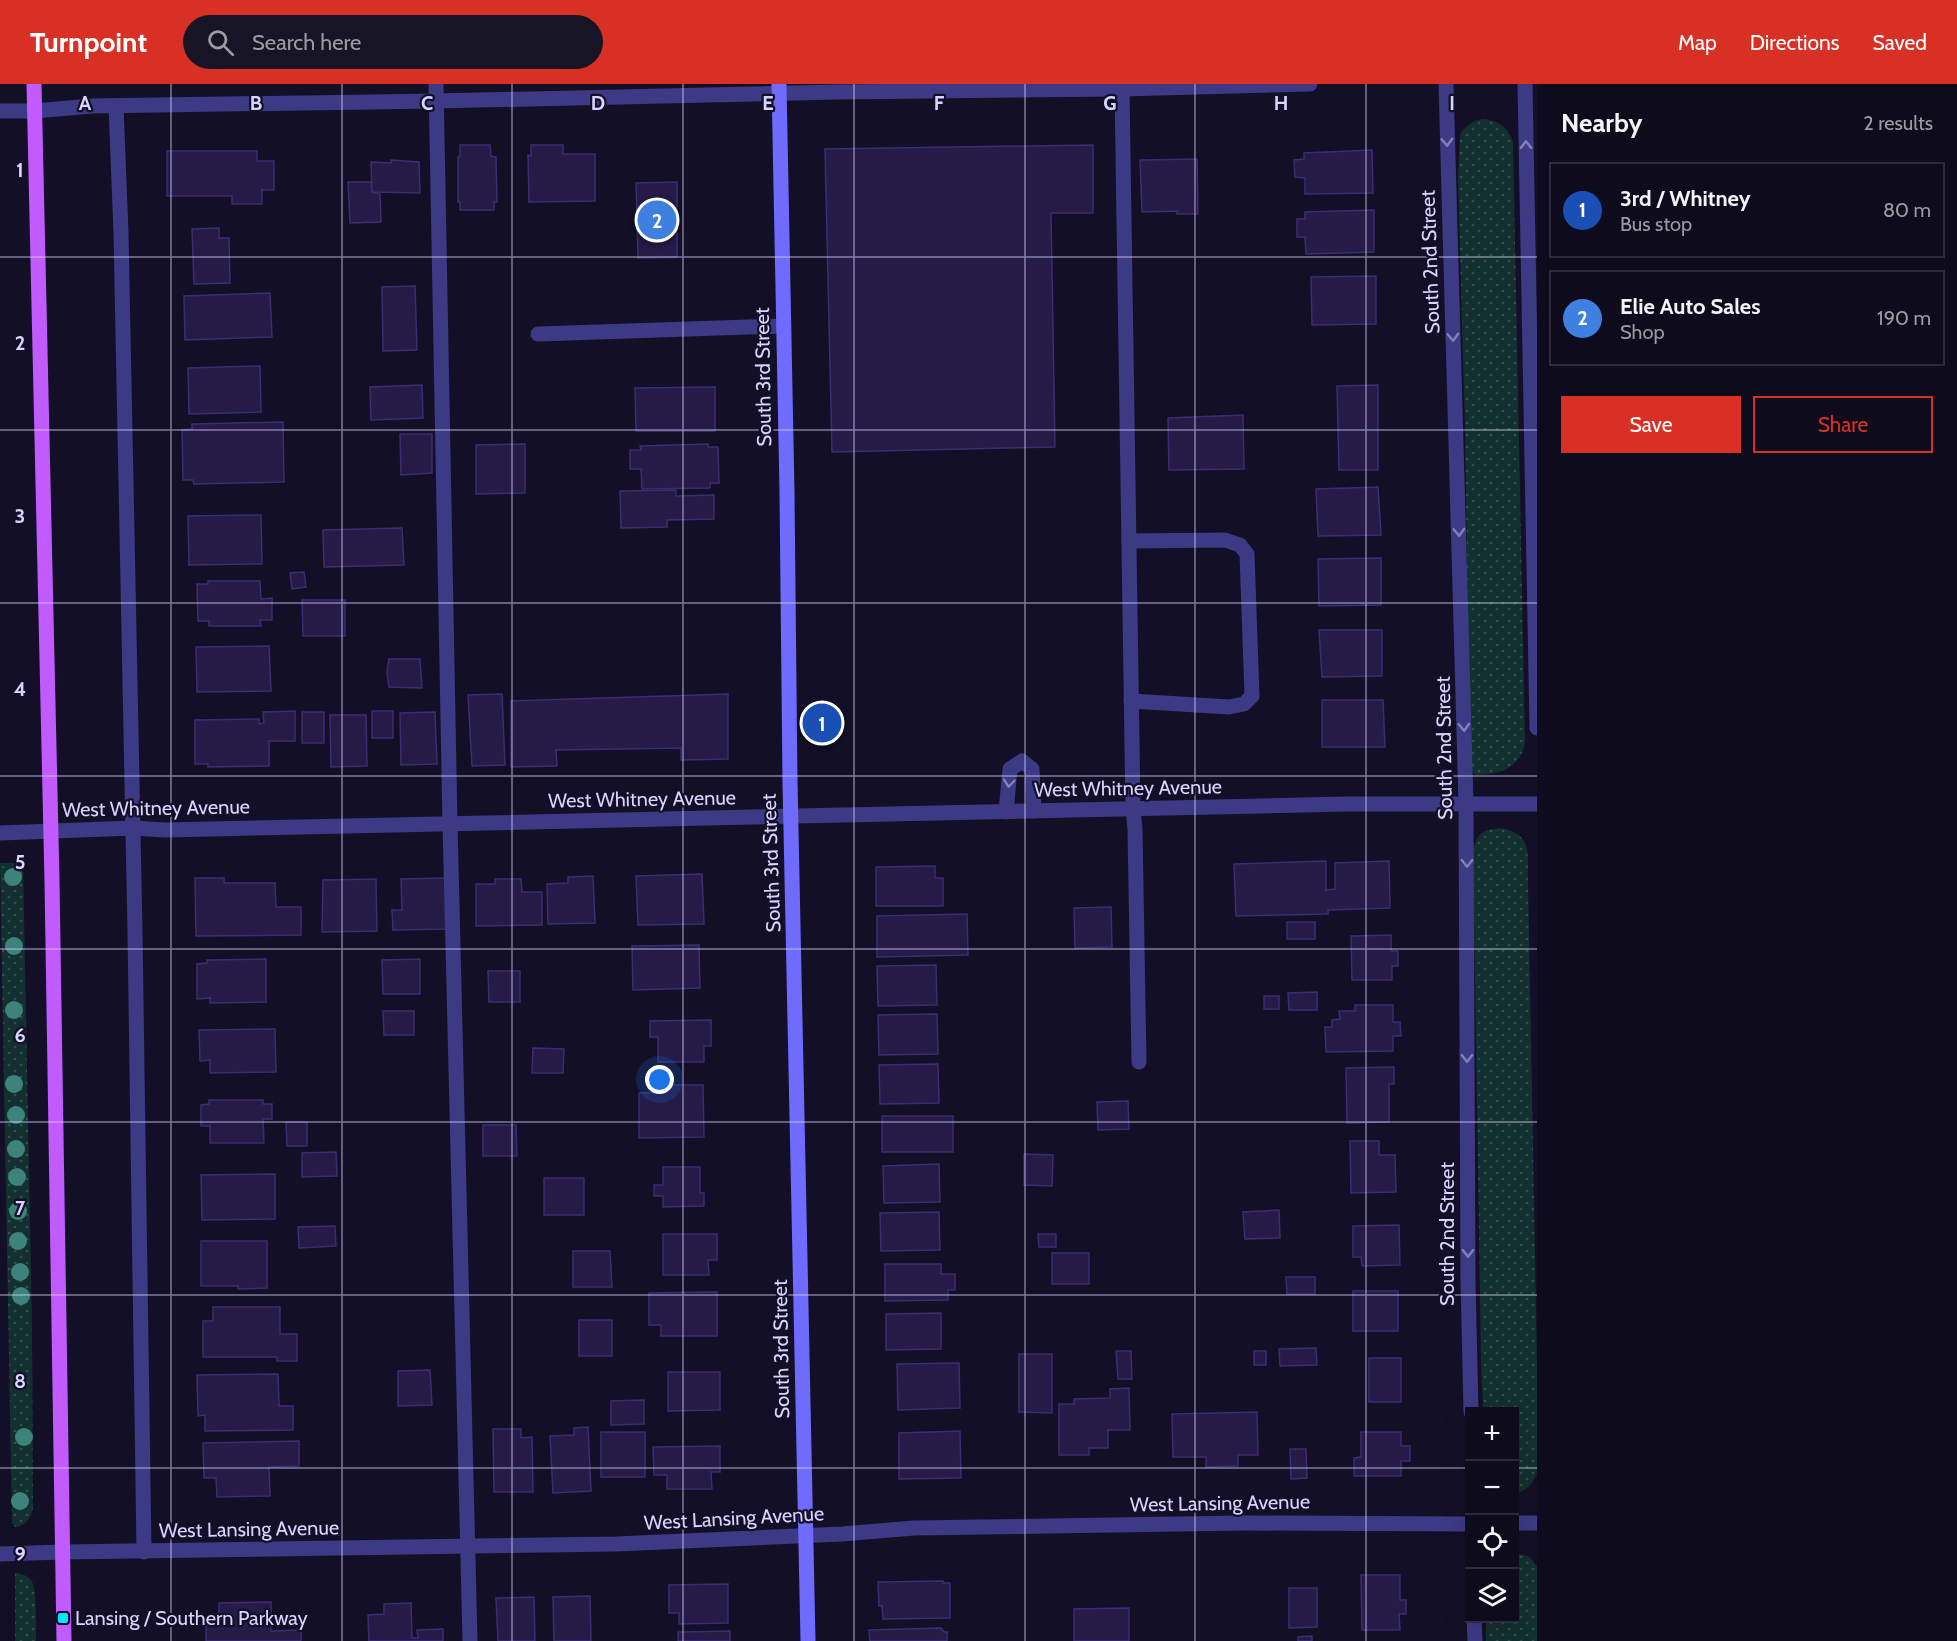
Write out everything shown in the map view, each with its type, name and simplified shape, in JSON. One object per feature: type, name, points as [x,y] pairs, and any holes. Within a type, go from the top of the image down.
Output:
[{"type":"main road","points":[[34,84],[51,831],[64,1641]]},
{"type":"main road","name":"South 3rd Street","points":[[779,89],[808,1641]]},
{"type":"street","points":[[436,84],[450,824],[470,1641]]},
{"type":"street","points":[[0,111],[34,111],[92,106],[436,101],[779,89],[1310,84]]},
{"type":"street","name":"South 2nd Street","points":[[1446,84],[1466,804],[1468,1280],[1471,1407]]},
{"type":"street","points":[[1525,84],[1537,728]]},
{"type":"street","points":[[1119,87],[1139,1062]]},
{"type":"street","points":[[116,106],[121,233],[133,828],[144,1552]]},
{"type":"street","points":[[538,334],[783,326]]},
{"type":"street","points":[[1129,542],[1225,540],[1240,545],[1247,554],[1252,696],[1244,704],[1229,707],[1131,701]]},
{"type":"street","points":[[1006,812],[1010,769],[1022,761],[1032,769],[1034,811]]},
{"type":"street","name":"West Whitney Avenue","points":[[0,833],[133,828],[165,830],[1346,804],[1537,804]]},
{"type":"street","name":"West Lansing Avenue","points":[[0,1554],[616,1544],[914,1528],[1243,1523],[1465,1524]]},
{"type":"street","points":[[1519,1523],[1537,1523]]},
{"type":"street","points":[[1474,1623],[1475,1641]]},
{"type":"green space","points":[[1484,119],[1502,126],[1513,142],[1525,742],[1519,759],[1507,769],[1492,774],[1475,775],[1470,768],[1465,430],[1458,179],[1460,134],[1470,124]]},
{"type":"green space","points":[[1500,828],[1519,835],[1524,840],[1528,854],[1537,1472],[1529,1486],[1519,1492],[1519,1407],[1483,1407],[1473,854],[1477,838],[1488,830]]},
{"type":"green space","points":[[0,863],[23,863],[32,1326],[33,1508],[27,1521],[15,1527],[12,1523]]},
{"type":"green space","points":[[1519,1553],[1530,1557],[1537,1567],[1537,1641],[1486,1641],[1486,1623],[1519,1623]]},
{"type":"green space","points":[[15,1573],[27,1577],[34,1586],[36,1641],[15,1641]]},
{"type":"building","points":[[460,145],[490,145],[491,156],[496,157],[497,202],[494,202],[494,210],[460,210],[458,157],[460,156]]},
{"type":"building","points":[[531,145],[563,145],[563,154],[595,154],[595,201],[529,202],[528,155],[531,156]]},
{"type":"building","points":[[1093,145],[1093,213],[1051,213],[1055,447],[832,452],[825,149]]},
{"type":"building","points":[[1372,150],[1373,193],[1305,194],[1305,178],[1295,177],[1294,160],[1304,159],[1304,153]]},
{"type":"building","points":[[167,151],[257,151],[257,161],[274,161],[274,190],[262,190],[262,204],[232,204],[232,196],[167,196]]},
{"type":"building","points":[[1197,159],[1198,214],[1177,214],[1177,211],[1142,212],[1140,160]]},
{"type":"building","points":[[391,160],[419,162],[420,193],[372,192],[371,162],[391,163]]},
{"type":"building","points":[[348,182],[371,182],[372,192],[380,194],[381,222],[350,223]]},
{"type":"building","points":[[677,182],[677,257],[638,258],[636,183]]},
{"type":"building","points":[[1374,210],[1374,252],[1306,254],[1305,237],[1297,237],[1297,219],[1305,219],[1305,212]]},
{"type":"building","points":[[219,228],[219,238],[229,238],[230,283],[194,284],[192,229]]},
{"type":"building","points":[[1376,276],[1376,324],[1312,325],[1311,277]]},
{"type":"building","points":[[415,286],[417,350],[383,351],[382,287]]},
{"type":"building","points":[[270,293],[272,337],[185,340],[184,296]]},
{"type":"building","points":[[260,366],[261,412],[189,414],[188,368]]},
{"type":"building","points":[[422,385],[423,418],[371,420],[370,387]]},
{"type":"building","points":[[1378,385],[1378,470],[1339,470],[1337,386]]},
{"type":"building","points":[[715,387],[715,431],[636,431],[635,388]]},
{"type":"building","points":[[1243,415],[1244,469],[1169,470],[1168,418]]},
{"type":"building","points":[[283,422],[284,482],[194,484],[193,480],[183,480],[182,430],[192,429],[192,424]]},
{"type":"building","points":[[400,434],[432,434],[432,473],[401,475]]},
{"type":"building","points":[[525,444],[525,493],[476,494],[476,445]]},
{"type":"building","points":[[708,444],[708,447],[718,447],[719,483],[710,483],[710,488],[642,489],[641,469],[630,469],[630,450],[641,450],[640,446]]},
{"type":"building","points":[[1378,487],[1381,535],[1318,536],[1316,489]]},
{"type":"building","points":[[676,490],[676,496],[714,495],[714,519],[667,520],[667,527],[621,528],[620,491]]},
{"type":"building","points":[[261,515],[262,564],[189,565],[188,516]]},
{"type":"building","points":[[402,528],[404,565],[324,567],[323,530]]},
{"type":"building","points":[[1381,558],[1381,605],[1319,606],[1318,559]]},
{"type":"building","points":[[304,572],[306,587],[292,589],[290,573]]},
{"type":"building","points":[[208,581],[260,581],[261,599],[272,598],[272,620],[260,620],[261,626],[209,626],[209,621],[198,621],[197,584],[208,584]]},
{"type":"building","points":[[302,600],[345,600],[345,636],[303,636]]},
{"type":"building","points":[[1319,630],[1382,630],[1382,676],[1322,677]]},
{"type":"building","points":[[269,646],[271,691],[197,692],[196,647]]},
{"type":"building","points":[[389,659],[420,659],[422,688],[389,687],[387,673]]},
{"type":"building","points":[[502,694],[505,765],[472,766],[468,695]]},
{"type":"building","points":[[728,694],[728,759],[681,760],[681,748],[556,750],[557,766],[511,767],[511,701]]},
{"type":"building","points":[[1322,700],[1383,700],[1385,747],[1322,747]]},
{"type":"building","points":[[295,711],[295,741],[269,741],[269,766],[208,767],[208,764],[195,764],[195,720],[259,719],[259,724],[264,723],[263,712]]},
{"type":"building","points":[[372,711],[393,711],[393,738],[372,738]]},
{"type":"building","points":[[302,712],[324,712],[324,743],[302,743]]},
{"type":"building","points":[[435,712],[437,764],[401,765],[400,713]]},
{"type":"building","points":[[330,715],[366,715],[367,766],[331,767]]},
{"type":"building","points":[[828,716],[836,716],[835,730],[828,730]]},
{"type":"building","points":[[1326,861],[1326,890],[1335,889],[1335,863],[1389,861],[1390,908],[1328,910],[1328,914],[1236,916],[1234,864]]},
{"type":"building","points":[[935,866],[935,878],[943,878],[943,906],[876,906],[876,867]]},
{"type":"building","points":[[702,874],[704,924],[638,925],[636,876]]},
{"type":"building","points":[[593,876],[595,923],[548,924],[547,884],[568,883],[568,877]]},
{"type":"building","points":[[195,878],[224,878],[224,883],[275,883],[276,907],[301,907],[301,935],[196,936]]},
{"type":"building","points":[[446,878],[447,929],[393,930],[392,910],[402,910],[401,879]]},
{"type":"building","points":[[376,879],[377,931],[322,932],[323,880]]},
{"type":"building","points":[[495,879],[521,879],[522,892],[542,892],[542,925],[476,926],[476,884],[495,884]]},
{"type":"building","points":[[1111,907],[1112,947],[1075,948],[1074,908]]},
{"type":"building","points":[[967,914],[968,955],[877,957],[877,916]]},
{"type":"building","points":[[1287,922],[1315,922],[1315,939],[1287,939]]},
{"type":"building","points":[[1391,935],[1391,951],[1398,951],[1398,966],[1392,966],[1392,980],[1352,980],[1351,936]]},
{"type":"building","points":[[699,945],[700,988],[633,990],[632,946]]},
{"type":"building","points":[[266,959],[266,1002],[210,1003],[210,998],[197,999],[197,964],[207,963],[207,960]]},
{"type":"building","points":[[420,959],[420,994],[383,994],[382,960]]},
{"type":"building","points":[[936,965],[937,1005],[878,1006],[877,966]]},
{"type":"building","points":[[488,971],[520,971],[520,1002],[489,1002]]},
{"type":"building","points":[[1317,992],[1317,1010],[1289,1010],[1288,993]]},
{"type":"building","points":[[1264,996],[1279,996],[1279,1009],[1264,1009]]},
{"type":"building","points":[[1355,1005],[1393,1005],[1393,1022],[1400,1022],[1401,1036],[1393,1036],[1393,1051],[1326,1052],[1325,1027],[1332,1027],[1332,1020],[1340,1019],[1339,1011],[1355,1011]]},
{"type":"building","points":[[383,1011],[414,1011],[414,1035],[384,1035]]},
{"type":"building","points":[[937,1014],[938,1054],[879,1055],[878,1015]]},
{"type":"building","points":[[711,1020],[711,1046],[704,1046],[704,1062],[658,1062],[658,1037],[650,1037],[650,1021]]},
{"type":"building","points":[[275,1029],[276,1072],[210,1073],[210,1060],[200,1061],[199,1030]]},
{"type":"building","points":[[533,1048],[564,1049],[563,1073],[532,1073]]},
{"type":"building","points":[[938,1064],[939,1103],[880,1104],[879,1065]]},
{"type":"building","points":[[1394,1067],[1394,1084],[1389,1084],[1389,1122],[1347,1123],[1346,1068]]},
{"type":"building","points":[[661,1085],[703,1085],[704,1137],[639,1138],[639,1093],[661,1092]]},
{"type":"building","points":[[209,1100],[263,1100],[263,1104],[272,1104],[272,1119],[263,1119],[264,1143],[210,1143],[210,1126],[201,1126],[201,1105],[209,1104]]},
{"type":"building","points":[[1128,1101],[1129,1129],[1098,1130],[1097,1102]]},
{"type":"building","points":[[882,1116],[953,1116],[953,1152],[882,1152]]},
{"type":"building","points":[[286,1122],[307,1122],[307,1146],[287,1146]]},
{"type":"building","points":[[483,1125],[516,1125],[517,1156],[483,1156]]},
{"type":"building","points":[[1350,1141],[1379,1141],[1379,1155],[1395,1155],[1396,1192],[1351,1193]]},
{"type":"building","points":[[336,1152],[337,1176],[302,1177],[302,1153]]},
{"type":"building","points":[[1024,1154],[1053,1155],[1052,1186],[1024,1185]]},
{"type":"building","points":[[939,1164],[940,1202],[884,1203],[883,1166]]},
{"type":"building","points":[[663,1167],[700,1167],[700,1193],[704,1193],[704,1206],[663,1207],[663,1196],[654,1196],[654,1185],[663,1185]]},
{"type":"building","points":[[275,1174],[275,1219],[202,1220],[201,1175]]},
{"type":"building","points":[[544,1178],[584,1178],[584,1215],[544,1215]]},
{"type":"building","points":[[1279,1210],[1280,1238],[1245,1239],[1243,1212]]},
{"type":"building","points":[[939,1212],[940,1250],[881,1251],[880,1213]]},
{"type":"building","points":[[1399,1225],[1400,1265],[1362,1266],[1361,1257],[1353,1257],[1353,1226]]},
{"type":"building","points":[[335,1226],[336,1246],[299,1248],[298,1227]]},
{"type":"building","points":[[663,1234],[717,1234],[717,1260],[708,1260],[709,1275],[663,1275]]},
{"type":"building","points":[[1038,1234],[1056,1234],[1056,1247],[1039,1247]]},
{"type":"building","points":[[201,1241],[267,1241],[267,1288],[238,1289],[238,1286],[201,1286]]},
{"type":"building","points":[[573,1251],[610,1251],[612,1287],[573,1287]]},
{"type":"building","points":[[1052,1253],[1089,1253],[1089,1284],[1052,1284]]},
{"type":"building","points":[[885,1264],[941,1264],[941,1274],[955,1274],[955,1290],[948,1290],[948,1300],[885,1301]]},
{"type":"building","points":[[1286,1277],[1315,1277],[1315,1294],[1287,1294]]},
{"type":"building","points":[[1353,1291],[1398,1291],[1398,1331],[1353,1331]]},
{"type":"building","points":[[717,1292],[717,1336],[661,1336],[661,1325],[649,1325],[649,1293]]},
{"type":"building","points":[[213,1307],[280,1307],[280,1334],[297,1334],[297,1361],[277,1361],[277,1357],[203,1357],[203,1321],[213,1321]]},
{"type":"building","points":[[941,1313],[941,1349],[886,1350],[886,1314]]},
{"type":"building","points":[[579,1320],[612,1320],[612,1356],[579,1356]]},
{"type":"building","points":[[1316,1348],[1317,1365],[1280,1366],[1279,1349]]},
{"type":"building","points":[[1116,1351],[1131,1351],[1132,1379],[1118,1379]]},
{"type":"building","points":[[1254,1351],[1266,1351],[1266,1365],[1254,1365]]},
{"type":"building","points":[[1019,1354],[1052,1354],[1052,1413],[1019,1412]]},
{"type":"building","points":[[1369,1358],[1401,1358],[1401,1402],[1369,1402]]},
{"type":"building","points":[[959,1363],[960,1408],[898,1410],[897,1364]]},
{"type":"building","points":[[430,1370],[432,1405],[398,1406],[398,1371]]},
{"type":"building","points":[[668,1372],[720,1372],[720,1410],[668,1411]]},
{"type":"building","points":[[278,1374],[279,1406],[293,1406],[293,1430],[205,1431],[205,1415],[198,1416],[197,1375]]},
{"type":"building","points":[[1129,1388],[1130,1430],[1108,1430],[1108,1448],[1089,1448],[1089,1455],[1059,1455],[1059,1404],[1074,1404],[1074,1399],[1110,1398],[1110,1389]]},
{"type":"building","points":[[644,1400],[644,1424],[611,1425],[611,1401]]},
{"type":"building","points":[[1257,1412],[1258,1455],[1238,1455],[1238,1466],[1206,1467],[1206,1457],[1173,1457],[1172,1414]]},
{"type":"building","points":[[588,1427],[591,1491],[553,1493],[550,1436],[574,1435],[574,1428]]},
{"type":"building","points":[[493,1429],[521,1429],[521,1438],[532,1437],[533,1492],[494,1492]]},
{"type":"building","points":[[960,1431],[961,1478],[899,1479],[899,1433]]},
{"type":"building","points":[[601,1432],[645,1432],[645,1477],[601,1477]]},
{"type":"building","points":[[1361,1432],[1401,1432],[1401,1446],[1410,1446],[1410,1461],[1401,1461],[1401,1476],[1354,1476],[1354,1458],[1361,1457]]},
{"type":"building","points":[[299,1441],[299,1466],[269,1467],[270,1496],[217,1497],[216,1478],[204,1478],[203,1443]]},
{"type":"building","points":[[720,1446],[720,1472],[711,1472],[712,1489],[667,1489],[667,1475],[654,1475],[653,1447]]},
{"type":"building","points":[[1290,1449],[1306,1449],[1307,1478],[1291,1479]]},
{"type":"building","points":[[1361,1575],[1400,1575],[1400,1600],[1406,1600],[1406,1614],[1399,1614],[1400,1630],[1362,1630]]},
{"type":"building","points":[[943,1581],[943,1583],[950,1583],[950,1618],[883,1619],[882,1606],[879,1606],[878,1582]]},
{"type":"building","points":[[728,1584],[728,1623],[679,1624],[679,1613],[669,1613],[669,1585]]},
{"type":"building","points":[[1289,1588],[1317,1588],[1317,1627],[1289,1628]]},
{"type":"building","points":[[590,1596],[591,1641],[554,1641],[553,1597]]},
{"type":"building","points":[[534,1597],[535,1641],[498,1641],[496,1598]]},
{"type":"building","points":[[271,1602],[271,1631],[301,1630],[301,1641],[206,1641],[206,1624],[219,1624],[219,1603]]},
{"type":"building","points":[[411,1603],[412,1638],[418,1638],[417,1630],[443,1629],[443,1641],[369,1641],[368,1615],[384,1614],[384,1604]]},
{"type":"building","points":[[1129,1608],[1129,1641],[1074,1641],[1074,1609]]},
{"type":"building","points":[[941,1628],[947,1632],[947,1641],[870,1641],[869,1630]]},
{"type":"building","points":[[730,1631],[730,1641],[678,1641],[678,1632]]},
{"type":"building","points":[[1312,1636],[1312,1641],[1298,1641],[1298,1637]]},
{"type":"place","name":"Elie Auto Sales","points":[[657,220]]},
{"type":"place","name":"3rd / Whitney","points":[[822,723]]},
{"type":"place","name":"Lansing / Southern Parkway","points":[[63,1618]]}]
